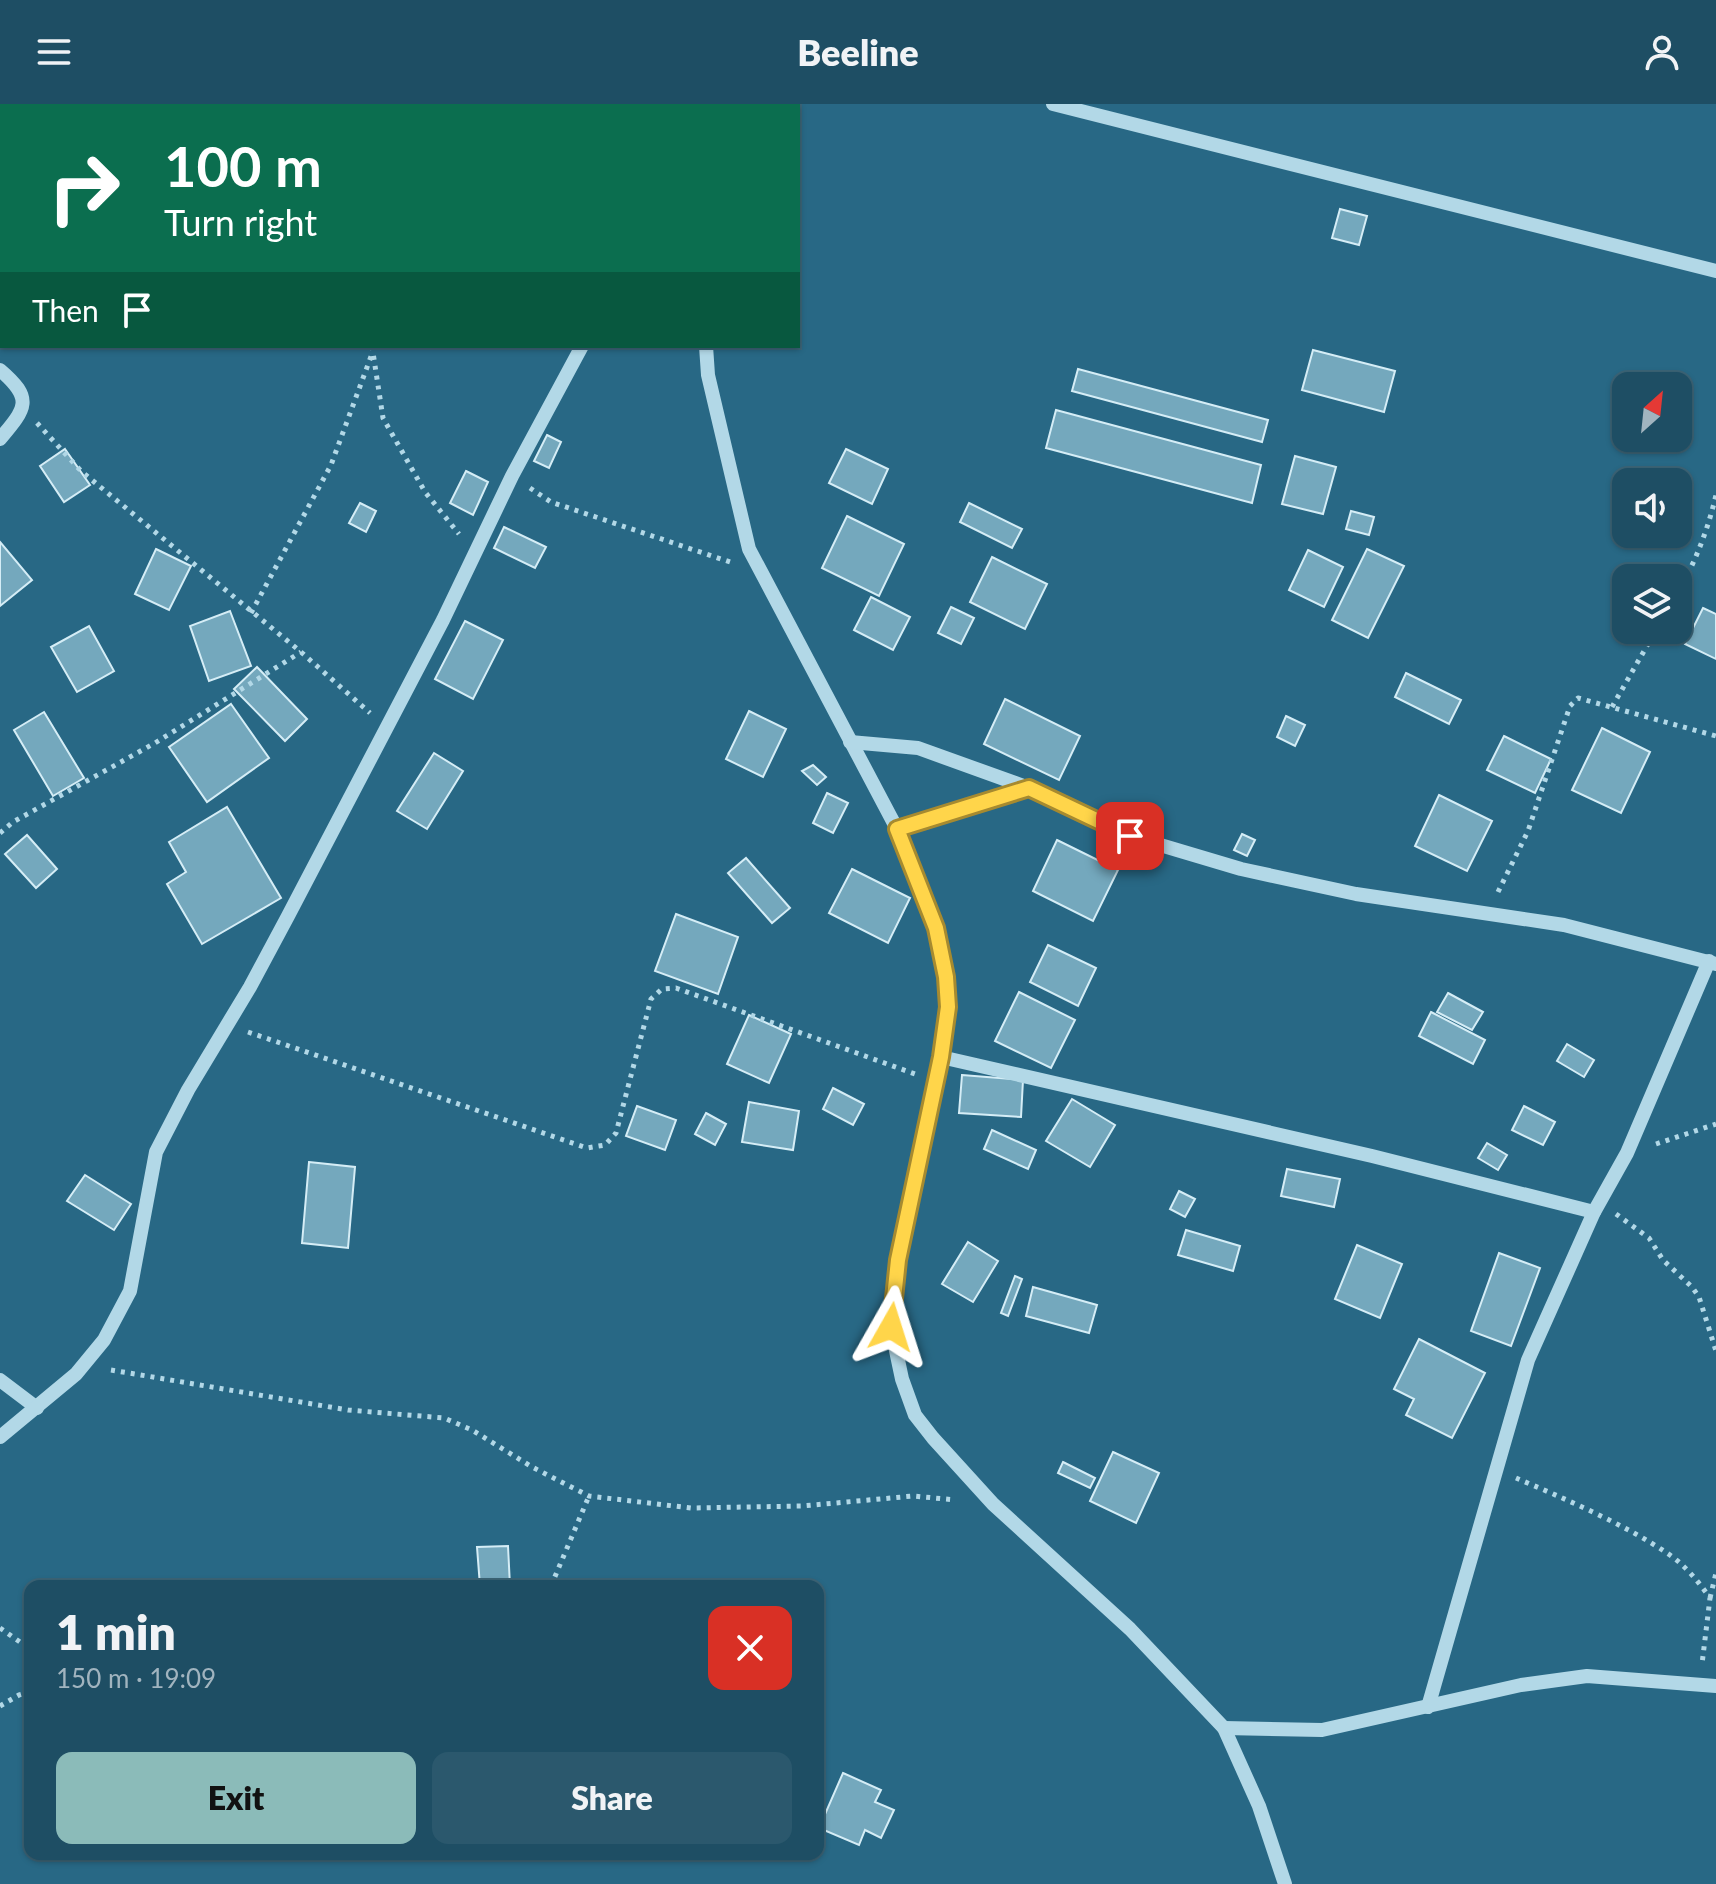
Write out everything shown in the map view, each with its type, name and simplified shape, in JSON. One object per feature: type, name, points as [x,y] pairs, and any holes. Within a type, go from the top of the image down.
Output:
[{"type":"street","points":[[1053,104],[1716,271]]},
{"type":"street","points":[[0,1437],[37,1408],[82,1366],[104,1340],[130,1291],[156,1152],[188,1090],[276,940],[443,620],[512,476],[581,348]]},
{"type":"street","points":[[706,348],[708,375],[749,549],[897,829],[936,928],[946,977],[948,1007],[941,1057],[898,1260],[891,1327],[902,1379],[915,1415],[993,1504],[1130,1629],[1224,1728],[1259,1806],[1285,1884]]},
{"type":"street","points":[[0,370],[18,385],[24,398],[23,407],[0,439]]},
{"type":"street","points":[[850,742],[918,748],[1029,788],[1130,836],[1241,869],[1356,894],[1564,925],[1713,962],[1627,1153],[1596,1207],[1528,1360],[1428,1707]]},
{"type":"street","points":[[897,829],[1029,788]]},
{"type":"street","points":[[941,1057],[1596,1207]]},
{"type":"street","points":[[0,1380],[37,1408]]},
{"type":"street","points":[[1224,1728],[1322,1730],[1521,1685],[1587,1676],[1716,1686]]},
{"type":"path","points":[[372,348],[383,418],[425,492],[475,553]]},
{"type":"path","points":[[251,613],[331,465],[372,348]]},
{"type":"path","points":[[23,407],[81,471],[301,652],[386,727]]},
{"type":"path","points":[[512,476],[551,502],[760,571]]},
{"type":"path","points":[[1692,567],[1716,495]]},
{"type":"path","points":[[1612,707],[1648,644]]},
{"type":"path","points":[[0,833],[13,822],[155,743],[301,652]]},
{"type":"path","points":[[1488,913],[1528,831],[1570,706],[1578,698],[1716,736]]},
{"type":"path","points":[[228,1025],[587,1148],[605,1145],[616,1133],[651,999],[662,989],[676,988],[935,1081]]},
{"type":"path","points":[[1627,1153],[1716,1124]]},
{"type":"path","points":[[1596,1207],[1649,1238],[1663,1260],[1692,1287],[1699,1297],[1716,1351]]},
{"type":"path","points":[[82,1366],[348,1410],[444,1418],[472,1430],[532,1467],[589,1496],[691,1508],[802,1506],[913,1496],[993,1504]]},
{"type":"path","points":[[1496,1469],[1668,1553],[1696,1579],[1710,1598]]},
{"type":"path","points":[[554,1580],[589,1496]]},
{"type":"path","points":[[1699,1684],[1716,1573]]},
{"type":"path","points":[[0,1628],[24,1645]]},
{"type":"path","points":[[0,1706],[24,1694]]},
{"type":"building","points":[[1340,209],[1367,216],[1359,245],[1332,238]]},
{"type":"building","points":[[1313,350],[1395,371],[1384,412],[1302,390]]},
{"type":"building","points":[[1078,369],[1268,420],[1262,442],[1072,391]]},
{"type":"building","points":[[1056,410],[1261,465],[1252,503],[1046,448]]},
{"type":"building","points":[[547,435],[561,442],[549,468],[534,461]]},
{"type":"building","points":[[65,449],[90,485],[64,502],[40,466]]},
{"type":"building","points":[[846,449],[888,469],[872,504],[829,483]]},
{"type":"building","points":[[1295,456],[1336,467],[1323,514],[1282,504]]},
{"type":"building","points":[[466,471],[488,482],[473,515],[450,503]]},
{"type":"building","points":[[360,503],[376,511],[366,532],[349,523]]},
{"type":"building","points":[[969,503],[1022,529],[1012,548],[960,522]]},
{"type":"building","points":[[1351,511],[1374,517],[1369,535],[1346,529]]},
{"type":"building","points":[[847,516],[904,544],[879,596],[822,568]]},
{"type":"building","points":[[504,527],[546,547],[535,568],[494,548]]},
{"type":"building","points":[[0,542],[32,580],[0,606]]},
{"type":"building","points":[[156,549],[191,566],[169,610],[135,594]]},
{"type":"building","points":[[1367,549],[1404,566],[1368,638],[1332,620]]},
{"type":"building","points":[[1308,550],[1343,567],[1324,607],[1289,590]]},
{"type":"building","points":[[992,557],[1047,584],[1025,629],[970,602]]},
{"type":"building","points":[[871,597],[910,617],[893,650],[854,630]]},
{"type":"building","points":[[951,607],[974,618],[961,644],[938,633]]},
{"type":"building","points":[[1703,608],[1716,614],[1716,659],[1685,644],[1692,644],[1692,630]]},
{"type":"building","points":[[230,611],[251,666],[209,681],[190,626]]},
{"type":"building","points":[[465,621],[503,640],[473,699],[435,679]]},
{"type":"building","points":[[89,626],[114,671],[77,692],[51,647]]},
{"type":"building","points":[[257,667],[307,719],[285,741],[234,689]]},
{"type":"building","points":[[1406,673],[1461,700],[1449,724],[1395,697]]},
{"type":"building","points":[[1005,699],[1080,736],[1059,780],[984,744]]},
{"type":"building","points":[[231,704],[269,758],[207,802],[169,747]]},
{"type":"building","points":[[749,711],[786,729],[763,777],[726,759]]},
{"type":"building","points":[[44,712],[84,778],[53,796],[14,730]]},
{"type":"building","points":[[1286,716],[1305,725],[1295,746],[1277,737]]},
{"type":"building","points":[[1602,728],[1650,752],[1621,813],[1572,790]]},
{"type":"building","points":[[1504,736],[1551,759],[1535,793],[1487,770]]},
{"type":"building","points":[[434,753],[463,771],[427,829],[397,811]]},
{"type":"building","points":[[813,765],[826,777],[817,785],[802,771]]},
{"type":"building","points":[[827,793],[848,803],[833,833],[813,823]]},
{"type":"building","points":[[1439,795],[1492,821],[1467,871],[1415,846]]},
{"type":"building","points":[[227,807],[281,898],[202,944],[167,884],[186,872],[169,842]]},
{"type":"building","points":[[1242,834],[1255,840],[1247,856],[1234,850]]},
{"type":"building","points":[[27,835],[57,869],[36,888],[5,854]]},
{"type":"building","points":[[1057,840],[1118,870],[1093,921],[1033,891]]},
{"type":"building","points":[[746,858],[790,908],[772,923],[728,873]]},
{"type":"building","points":[[852,869],[910,898],[888,943],[829,913]]},
{"type":"building","points":[[676,914],[738,937],[718,994],[655,971]]},
{"type":"building","points":[[1048,945],[1096,968],[1078,1006],[1030,982]]},
{"type":"building","points":[[1019,992],[1075,1020],[1051,1068],[995,1041]]},
{"type":"building","points":[[1448,993],[1483,1012],[1472,1030],[1437,1012]]},
{"type":"building","points":[[1431,1012],[1485,1040],[1473,1064],[1419,1036]]},
{"type":"building","points":[[749,1015],[791,1034],[769,1083],[727,1064]]},
{"type":"building","points":[[1567,1044],[1594,1060],[1584,1077],[1557,1061]]},
{"type":"building","points":[[962,1075],[1023,1080],[1021,1117],[959,1113]]},
{"type":"building","points":[[833,1088],[864,1104],[853,1125],[823,1109]]},
{"type":"building","points":[[1072,1099],[1115,1125],[1090,1167],[1046,1141]]},
{"type":"building","points":[[749,1102],[799,1111],[793,1150],[742,1142]]},
{"type":"building","points":[[637,1106],[676,1120],[665,1150],[626,1136]]},
{"type":"building","points":[[1524,1106],[1555,1122],[1543,1145],[1512,1130]]},
{"type":"building","points":[[706,1113],[726,1124],[715,1145],[695,1134]]},
{"type":"building","points":[[992,1130],[1036,1150],[1028,1169],[984,1149]]},
{"type":"building","points":[[1487,1143],[1507,1155],[1498,1170],[1478,1158]]},
{"type":"building","points":[[309,1162],[355,1167],[348,1248],[302,1243]]},
{"type":"building","points":[[1287,1169],[1340,1179],[1334,1207],[1281,1196]]},
{"type":"building","points":[[85,1175],[131,1204],[114,1230],[67,1201]]},
{"type":"building","points":[[1179,1191],[1195,1199],[1185,1217],[1170,1209]]},
{"type":"building","points":[[1186,1230],[1240,1246],[1233,1271],[1178,1255]]},
{"type":"building","points":[[968,1242],[998,1261],[973,1302],[942,1284]]},
{"type":"building","points":[[1357,1245],[1402,1264],[1380,1318],[1335,1299]]},
{"type":"building","points":[[1499,1253],[1540,1268],[1511,1346],[1471,1331]]},
{"type":"building","points":[[1015,1276],[1022,1279],[1008,1316],[1001,1313]]},
{"type":"building","points":[[1033,1287],[1097,1305],[1089,1333],[1026,1316]]},
{"type":"building","points":[[1419,1339],[1485,1373],[1452,1438],[1406,1415],[1414,1399],[1394,1389]]},
{"type":"building","points":[[1113,1452],[1159,1473],[1136,1523],[1090,1501]]},
{"type":"building","points":[[1063,1462],[1095,1478],[1090,1488],[1058,1473]]},
{"type":"building","points":[[508,1546],[510,1580],[480,1580],[477,1547]]},
{"type":"building","points":[[843,1773],[881,1790],[875,1802],[894,1810],[881,1838],[865,1830],[859,1845],[824,1830],[824,1817]]},
{"type":"route","points":[[891,1327],[898,1260],[941,1057],[948,1007],[946,977],[936,928],[897,829],[1029,788],[1130,836]]}]
